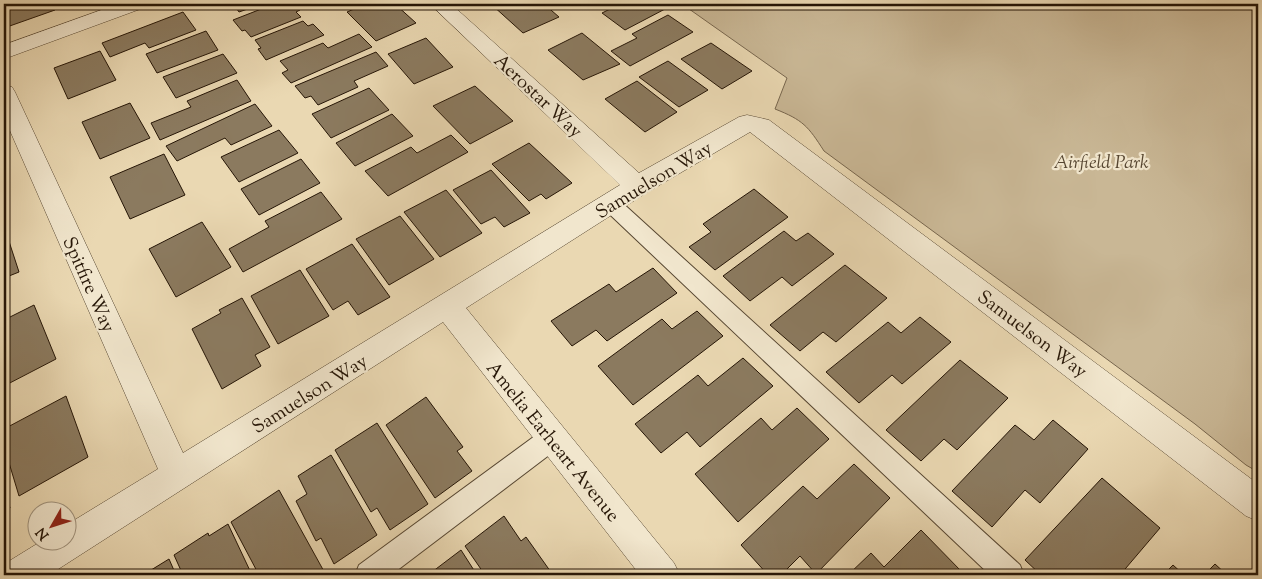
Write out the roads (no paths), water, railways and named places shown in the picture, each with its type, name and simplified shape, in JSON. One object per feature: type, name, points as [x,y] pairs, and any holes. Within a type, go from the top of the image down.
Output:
[{"type":"street","points":[[4,52],[136,4]]},
{"type":"street","name":"Aerostar Way","points":[[440,4],[637,186]]},
{"type":"street","name":"Spitfire Way","points":[[4,92],[177,476]]},
{"type":"street","name":"Samuelson Way","points":[[18,575],[637,186],[747,124],[761,126],[1258,504]]},
{"type":"street","name":"Amelia Earheart Avenue","points":[[447,306],[662,575]]},
{"type":"lane","points":[[610,203],[1010,575]]},
{"type":"lane","points":[[369,575],[552,438]]},
{"type":"park label","name":"Airfield Park","points":[[1101,161]]}]
